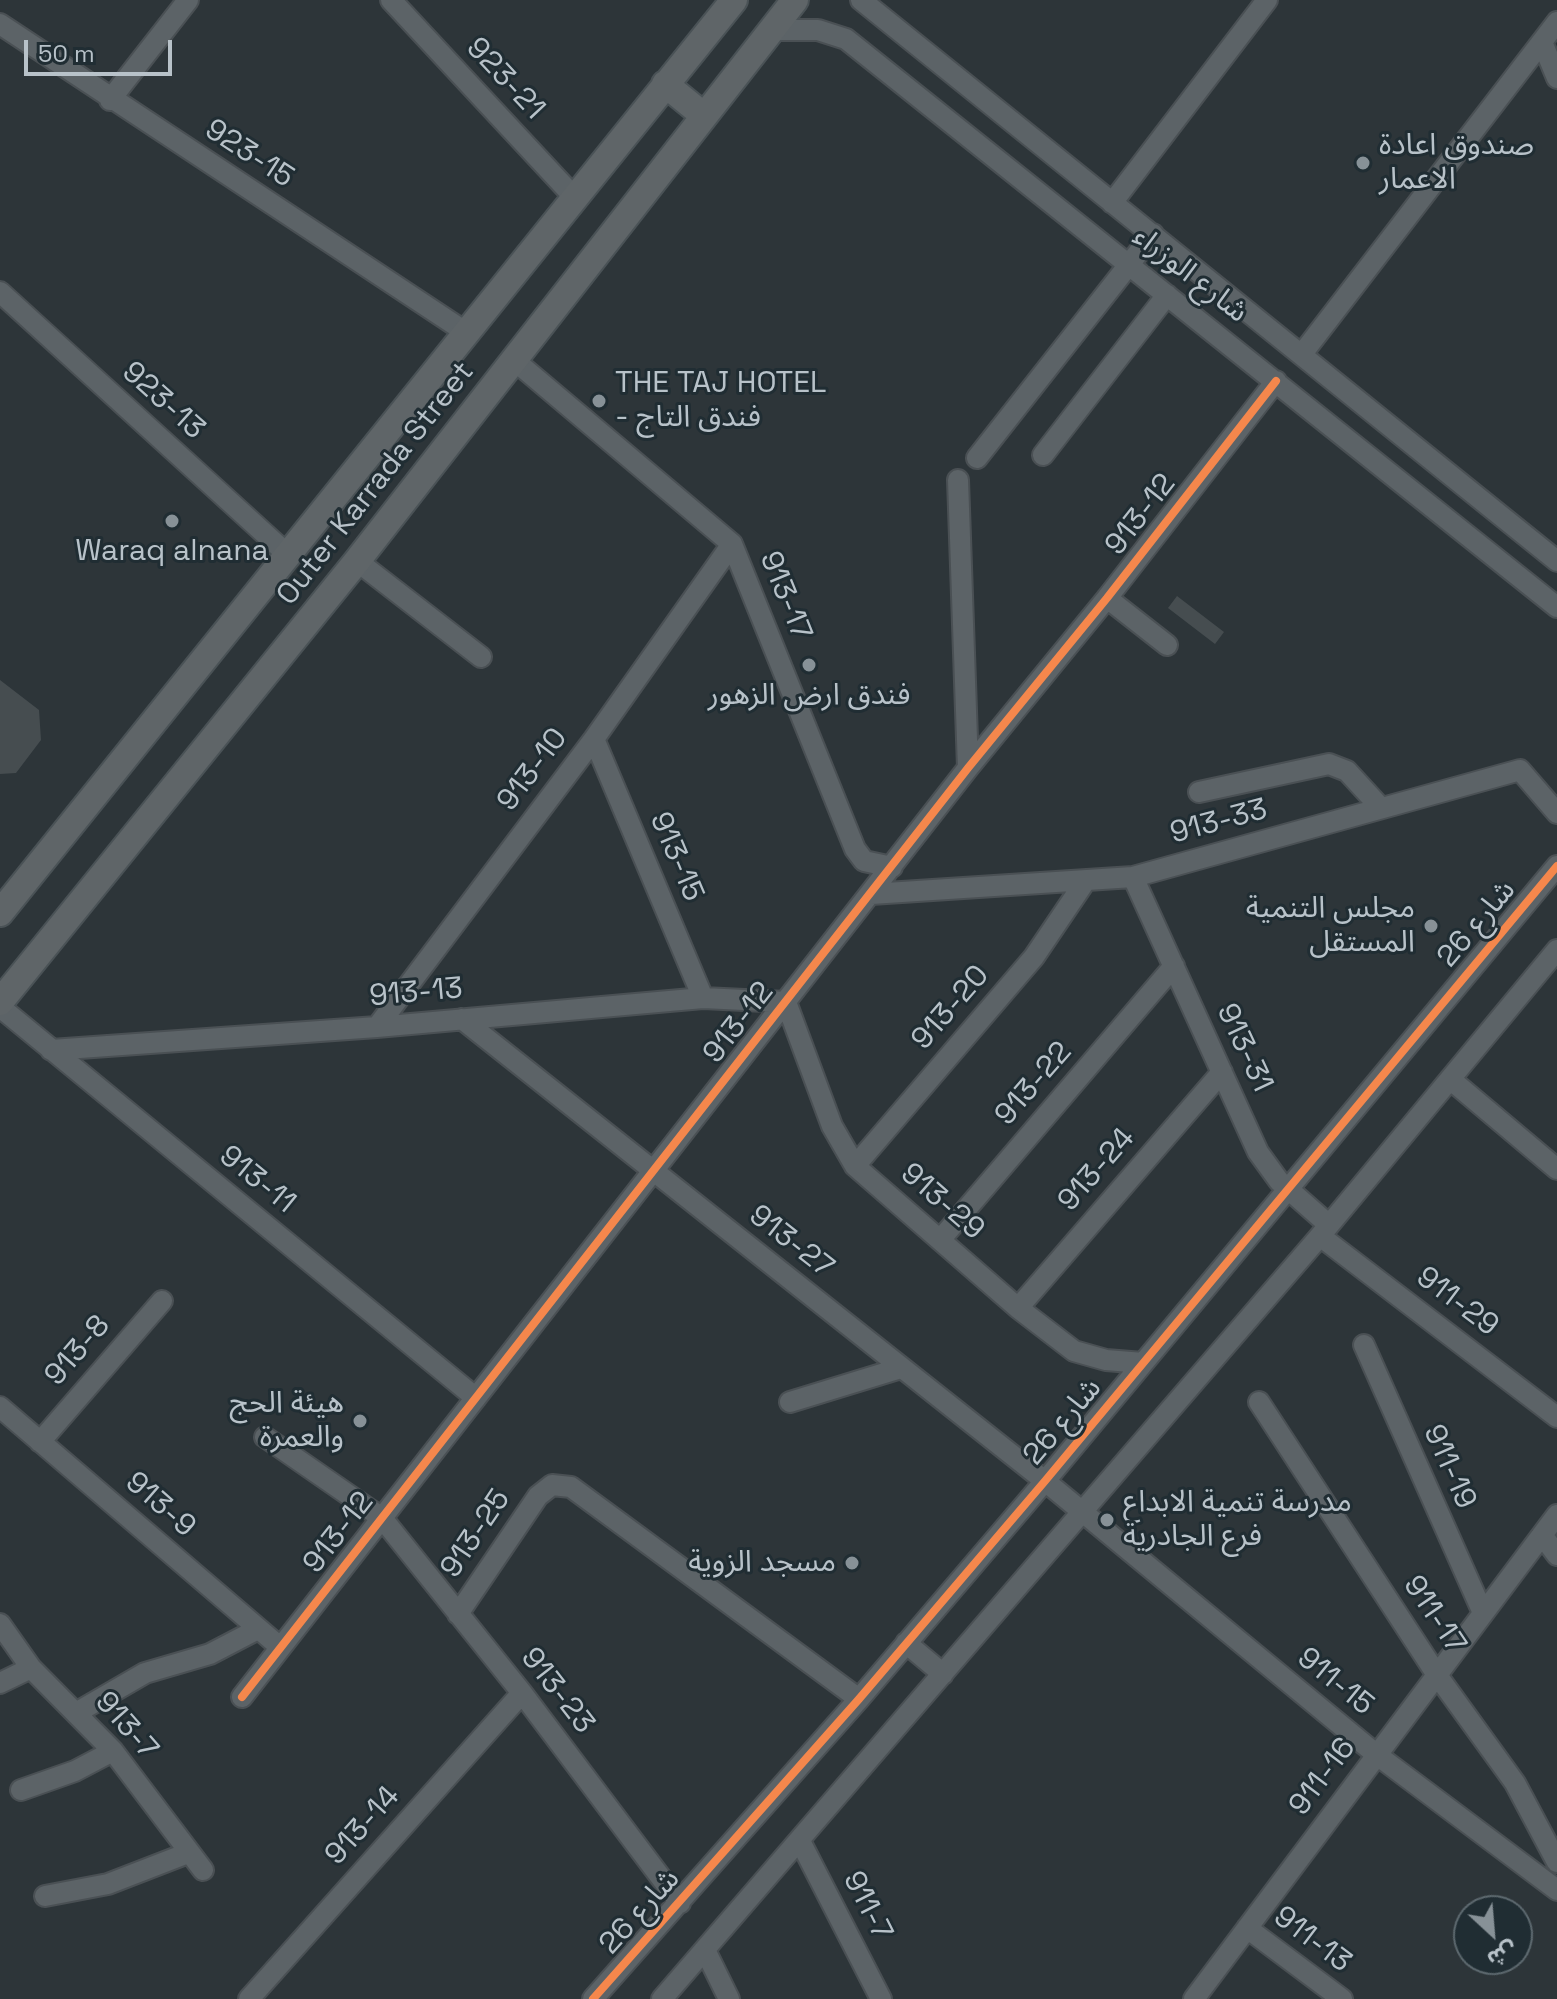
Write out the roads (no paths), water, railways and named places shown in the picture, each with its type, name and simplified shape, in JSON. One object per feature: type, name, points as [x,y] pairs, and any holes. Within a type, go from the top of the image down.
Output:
[{"type":"main road","name":"Outer Karrada Street","points":[[0,913],[734,0]]},
{"type":"main road","name":"Outer Karrada Street","points":[[0,1005],[357,561],[795,0]]},
{"type":"main road","points":[[665,84],[703,115]]},
{"type":"street","points":[[110,100],[188,0]]},
{"type":"street","name":"923-21","points":[[391,0],[575,198]]},
{"type":"street","name":"شارع الوزراء","points":[[861,0],[1557,561]]},
{"type":"street","points":[[1112,203],[1267,0]]},
{"type":"street","points":[[1302,354],[1557,22]]},
{"type":"street","name":"923-15","points":[[0,24],[110,100],[467,333]]},
{"type":"street","name":"شارع الوزراء","points":[[770,30],[818,30],[846,39],[1557,607]]},
{"type":"street","points":[[1542,42],[1557,78]]},
{"type":"street","points":[[977,458],[1153,234]]},
{"type":"street","name":"923-13","points":[[0,292],[287,554]]},
{"type":"street","points":[[1043,455],[1167,295]]},
{"type":"street","name":"913-17","points":[[514,360],[732,544],[855,849],[864,861],[892,867]]},
{"type":"street","name":"913-12","points":[[242,1697],[968,768],[1107,598],[1276,381]]},
{"type":"street","points":[[958,480],[968,768]]},
{"type":"street","points":[[1497,559],[1522,534]]},
{"type":"street","name":"913-10","points":[[377,1027],[594,739],[732,544]]},
{"type":"street","points":[[357,561],[481,657]]},
{"type":"street","points":[[1107,598],[1167,645]]},
{"type":"street","name":"913-15","points":[[594,739],[703,998]]},
{"type":"street","points":[[1199,792],[1329,764],[1347,771],[1381,808]]},
{"type":"street","name":"913-33","points":[[871,894],[1084,883],[1133,877],[1520,770],[1557,813]]},
{"type":"street","name":"شارع 26","points":[[593,1999],[859,1699],[1045,1481],[1557,866]]},
{"type":"street","name":"913-31","points":[[1133,877],[1258,1152],[1324,1230]]},
{"type":"street","name":"913-20","points":[[855,1166],[1034,957],[1084,883]]},
{"type":"street","points":[[662,1999],[706,1952],[1324,1230],[1557,950]]},
{"type":"street","name":"913-22","points":[[940,1240],[1174,966]]},
{"type":"street","name":"913-13","points":[[51,1050],[377,1027],[703,998],[786,1002]]},
{"type":"street","name":"913-29","points":[[786,1002],[832,1126],[855,1166],[1018,1308],[1074,1351],[1106,1360],[1143,1363]]},
{"type":"street","name":"913-11","points":[[0,1005],[476,1398]]},
{"type":"street","name":"913-27","points":[[462,1019],[1045,1481],[1081,1514]]},
{"type":"street","name":"913-24","points":[[1018,1308],[1222,1072]]},
{"type":"street","points":[[1450,1079],[1557,1169]]},
{"type":"street","name":"911-29","points":[[1324,1230],[1557,1417]]},
{"type":"street","name":"913-8","points":[[40,1442],[162,1301]]},
{"type":"street","name":"911-19","points":[[1364,1345],[1420,1479],[1483,1613]]},
{"type":"street","points":[[790,1402],[901,1368]]},
{"type":"street","name":"911-17","points":[[1259,1402],[1437,1675],[1515,1783],[1557,1862]]},
{"type":"street","name":"913-9","points":[[0,1407],[280,1647]]},
{"type":"street","name":"913-23","points":[[265,1437],[382,1518],[522,1693],[680,1903]]},
{"type":"street","name":"913-25","points":[[458,1614],[538,1496],[552,1485],[571,1487],[859,1699]]},
{"type":"street","name":"911-15","points":[[1081,1514],[1377,1755],[1557,1890]]},
{"type":"street","name":"911-16","points":[[1194,1999],[1557,1515]]},
{"type":"street","points":[[1542,1535],[1557,1555]]},
{"type":"street","name":"913-7","points":[[0,1624],[31,1668],[113,1751],[203,1870]]},
{"type":"street","points":[[76,1713],[145,1673],[210,1654],[258,1629]]},
{"type":"street","points":[[906,1643],[943,1674]]},
{"type":"street","points":[[0,1683],[31,1668]]},
{"type":"street","name":"913-14","points":[[249,1999],[522,1693]]},
{"type":"street","points":[[21,1790],[75,1771],[113,1751]]},
{"type":"street","name":"911-7","points":[[800,1841],[881,1999]]},
{"type":"street","points":[[45,1896],[108,1884],[188,1853]]},
{"type":"street","name":"911-13","points":[[1247,1928],[1342,1999]]},
{"type":"street","points":[[706,1952],[729,1999]]},
{"type":"place","name":"صندوق اعادة الاعمار","points":[[1363,163]]},
{"type":"place","name":"THE TAJ HOTEL - فندق التاج","points":[[599,401]]},
{"type":"place","name":"Waraq alnana","points":[[172,521]]},
{"type":"place","name":"فندق ارض الزهور","points":[[809,665]]},
{"type":"place","name":"مجلس التنمية المستقل","points":[[1431,926]]},
{"type":"place","name":"هيئة الحج والعمرة","points":[[360,1421]]},
{"type":"place","name":"مدرسة تنمية الابداع فرع الجادرية","points":[[1107,1520]]},
{"type":"place","name":"مسجد الزوية","points":[[852,1563]]}]
